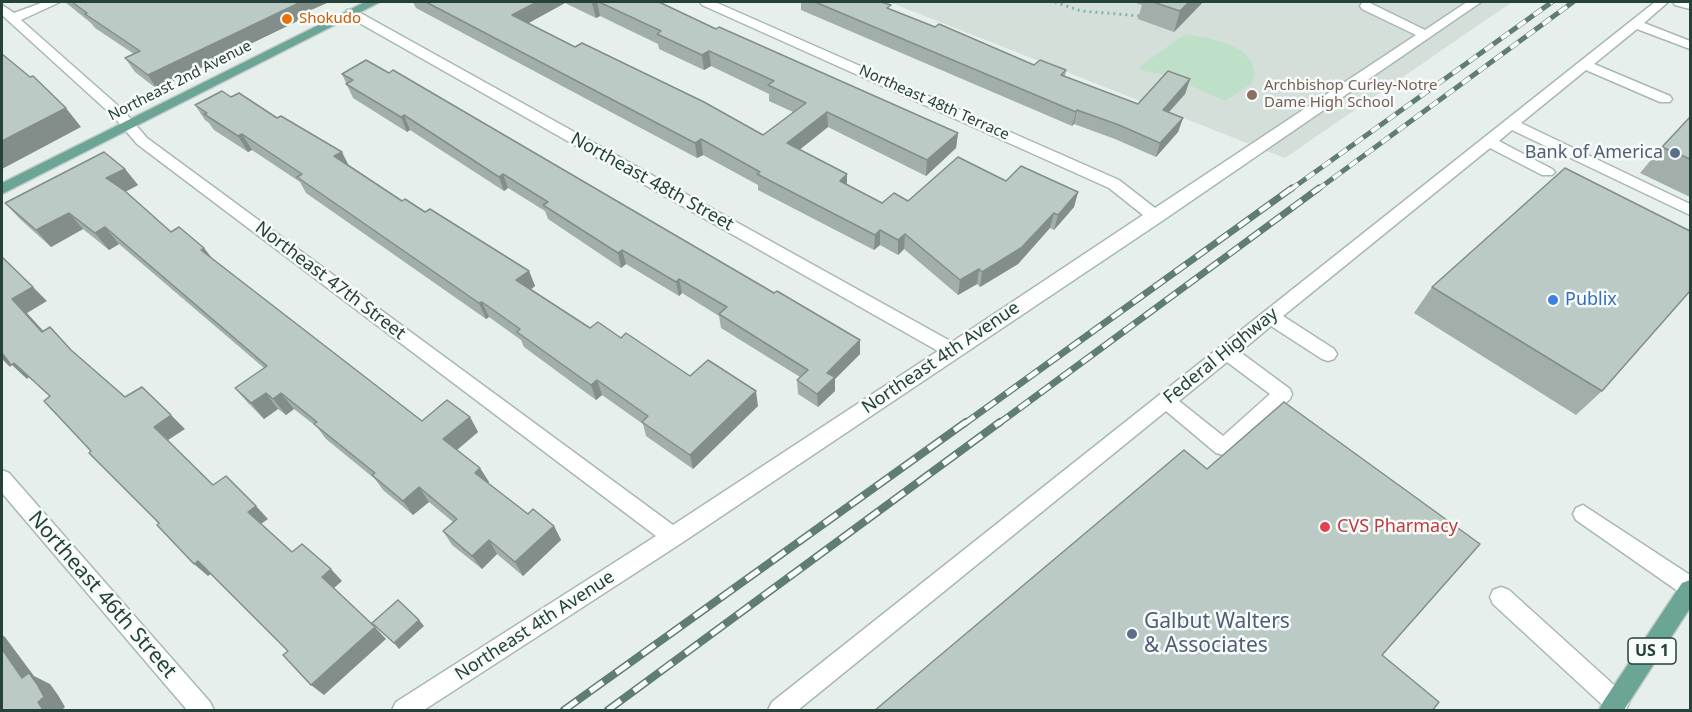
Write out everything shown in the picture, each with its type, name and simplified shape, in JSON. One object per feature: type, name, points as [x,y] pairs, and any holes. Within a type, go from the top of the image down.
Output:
[{"type":"main road","name":"Northeast 2nd Avenue","points":[[2,189],[374,2]]},
{"type":"main road","name":"US 1","points":[[1614,707],[1690,589]]},
{"type":"street","points":[[7,14],[54,2]]},
{"type":"street","name":"Northeast 48th Terrace","points":[[706,2],[1114,184],[1156,217]]},
{"type":"street","name":"Northeast 4th Avenue","points":[[404,711],[673,537],[1156,217],[1256,147],[1475,2]]},
{"type":"street","name":"Federal Highway","points":[[780,711],[1486,141],[1662,2]]},
{"type":"street","points":[[1679,2],[1690,5]]},
{"type":"street","points":[[1366,6],[1425,35]]},
{"type":"street","name":"Northeast 48th Street","points":[[351,13],[952,350]]},
{"type":"street","name":"Northeast 47th Street","points":[[7,14],[118,113],[142,141],[673,537]]},
{"type":"street","points":[[1634,23],[1690,45]]},
{"type":"street","points":[[1582,64],[1665,99]]},
{"type":"street","points":[[1510,123],[1690,210]]},
{"type":"street","points":[[1486,141],[1547,172]]},
{"type":"street","points":[[1270,316],[1328,354]]},
{"type":"street","points":[[1165,400],[1223,447],[1283,394],[1226,351]]},
{"type":"street","name":"Northeast 46th Street","points":[[2,479],[202,711]]},
{"type":"street","points":[[1583,514],[1690,589]]},
{"type":"street","points":[[1501,597],[1614,707]]},
{"type":"path","points":[[1055,2],[1081,11],[1141,16]]},
{"type":"shaded area","name":"Archbishop Curley-Notre Dame High School","points":[[889,2],[1512,2],[1285,158]]},
{"type":"green space","points":[[1185,34],[1229,44],[1243,52],[1251,61],[1255,74],[1251,84],[1225,101],[1167,75],[1144,71],[1139,67]]},
{"type":"building","points":[[72,2],[299,3],[148,75],[125,58],[140,51],[85,14],[87,13]]},
{"type":"building","points":[[426,2],[537,2],[512,15],[575,47],[582,43],[704,102],[763,135],[806,103],[768,85],[774,81],[709,51],[702,55],[657,34],[661,31],[599,2],[659,2],[716,29],[719,27],[958,133],[927,160],[827,112],[787,143],[847,174],[840,181],[882,203],[894,193],[908,201],[958,157],[1006,181],[1021,166],[1078,192],[1058,215],[1054,213],[1021,248],[982,272],[979,269],[960,280],[905,234],[898,240],[880,230],[875,235],[757,174],[760,172],[701,139],[695,143]]},
{"type":"building","points":[[815,2],[881,2],[891,5],[887,8],[935,27],[939,24],[1034,65],[1040,60],[1066,70],[1061,75],[1138,104],[1168,71],[1190,79],[1163,110],[1183,118],[1160,143],[1119,125],[1077,110],[1076,112]]},
{"type":"building","points":[[1153,2],[1189,2],[1180,11]]},
{"type":"building","points":[[2,54],[30,77],[33,76],[66,108],[2,141]]},
{"type":"building","points":[[366,60],[389,73],[393,70],[774,293],[777,291],[860,340],[827,373],[835,377],[817,394],[797,380],[808,370],[719,314],[727,307],[679,279],[676,282],[622,250],[618,253],[543,205],[548,202],[503,174],[499,177],[404,115],[401,117],[346,84],[353,80],[342,74]]},
{"type":"building","points":[[222,91],[231,97],[239,93],[277,118],[281,116],[342,152],[334,156],[402,201],[405,199],[425,212],[430,209],[529,271],[516,280],[590,328],[598,322],[621,338],[626,333],[690,376],[708,360],[756,391],[690,455],[642,422],[648,416],[597,380],[591,385],[517,332],[520,329],[482,302],[479,303],[297,177],[302,174],[242,134],[238,136],[204,114],[207,113],[195,105]]},
{"type":"building","points":[[1690,117],[1690,159],[1662,147]]},
{"type":"building","points":[[104,152],[125,169],[106,178],[125,191],[171,232],[179,227],[204,248],[201,250],[422,421],[447,400],[470,417],[443,439],[480,468],[475,473],[528,514],[533,509],[554,526],[515,562],[489,540],[472,556],[443,531],[457,519],[419,487],[403,501],[372,475],[375,473],[314,424],[317,422],[281,393],[273,399],[266,393],[251,403],[235,388],[267,366],[105,227],[95,233],[69,213],[36,230],[5,203]]},
{"type":"building","name":"Publix","points":[[1565,168],[1690,231],[1690,291],[1602,391],[1432,287]]},
{"type":"building","points":[[2,257],[33,287],[12,299],[42,332],[50,327],[71,350],[125,397],[142,387],[171,415],[154,427],[213,485],[226,476],[256,506],[248,512],[292,552],[302,544],[331,569],[322,577],[375,627],[311,685],[283,655],[288,651],[198,561],[194,564],[157,525],[159,523],[89,453],[91,451],[44,401],[50,396],[14,363],[11,365],[2,353]]},
{"type":"building","points":[[1284,402],[1480,544],[1382,655],[1439,702],[1432,711],[874,711],[1184,450],[1207,469]]},
{"type":"building","points":[[398,600],[419,620],[394,643],[372,623]]},
{"type":"building","points":[[2,649],[22,678],[29,673],[37,684],[44,697],[38,702],[44,711],[2,711]]},
{"type":"railway","points":[[1290,190],[1552,2]]},
{"type":"railway","points":[[1317,190],[1573,2]]},
{"type":"railway","points":[[964,424],[1292,188]]},
{"type":"railway","points":[[998,424],[1319,188]]},
{"type":"railway","points":[[564,710],[966,422]]},
{"type":"railway","points":[[608,710],[1000,422]]},
{"type":"place","name":"Shokudo","points":[[287,19]]},
{"type":"place","name":"Archbishop Curley-Notre Dame High School","points":[[1252,95]]},
{"type":"place","name":"Bank of America","points":[[1675,153]]},
{"type":"place","name":"Publix","points":[[1553,300]]},
{"type":"place","name":"CVS Pharmacy","points":[[1325,527]]},
{"type":"place","name":"Galbut Walters & Associates","points":[[1132,634]]}]
